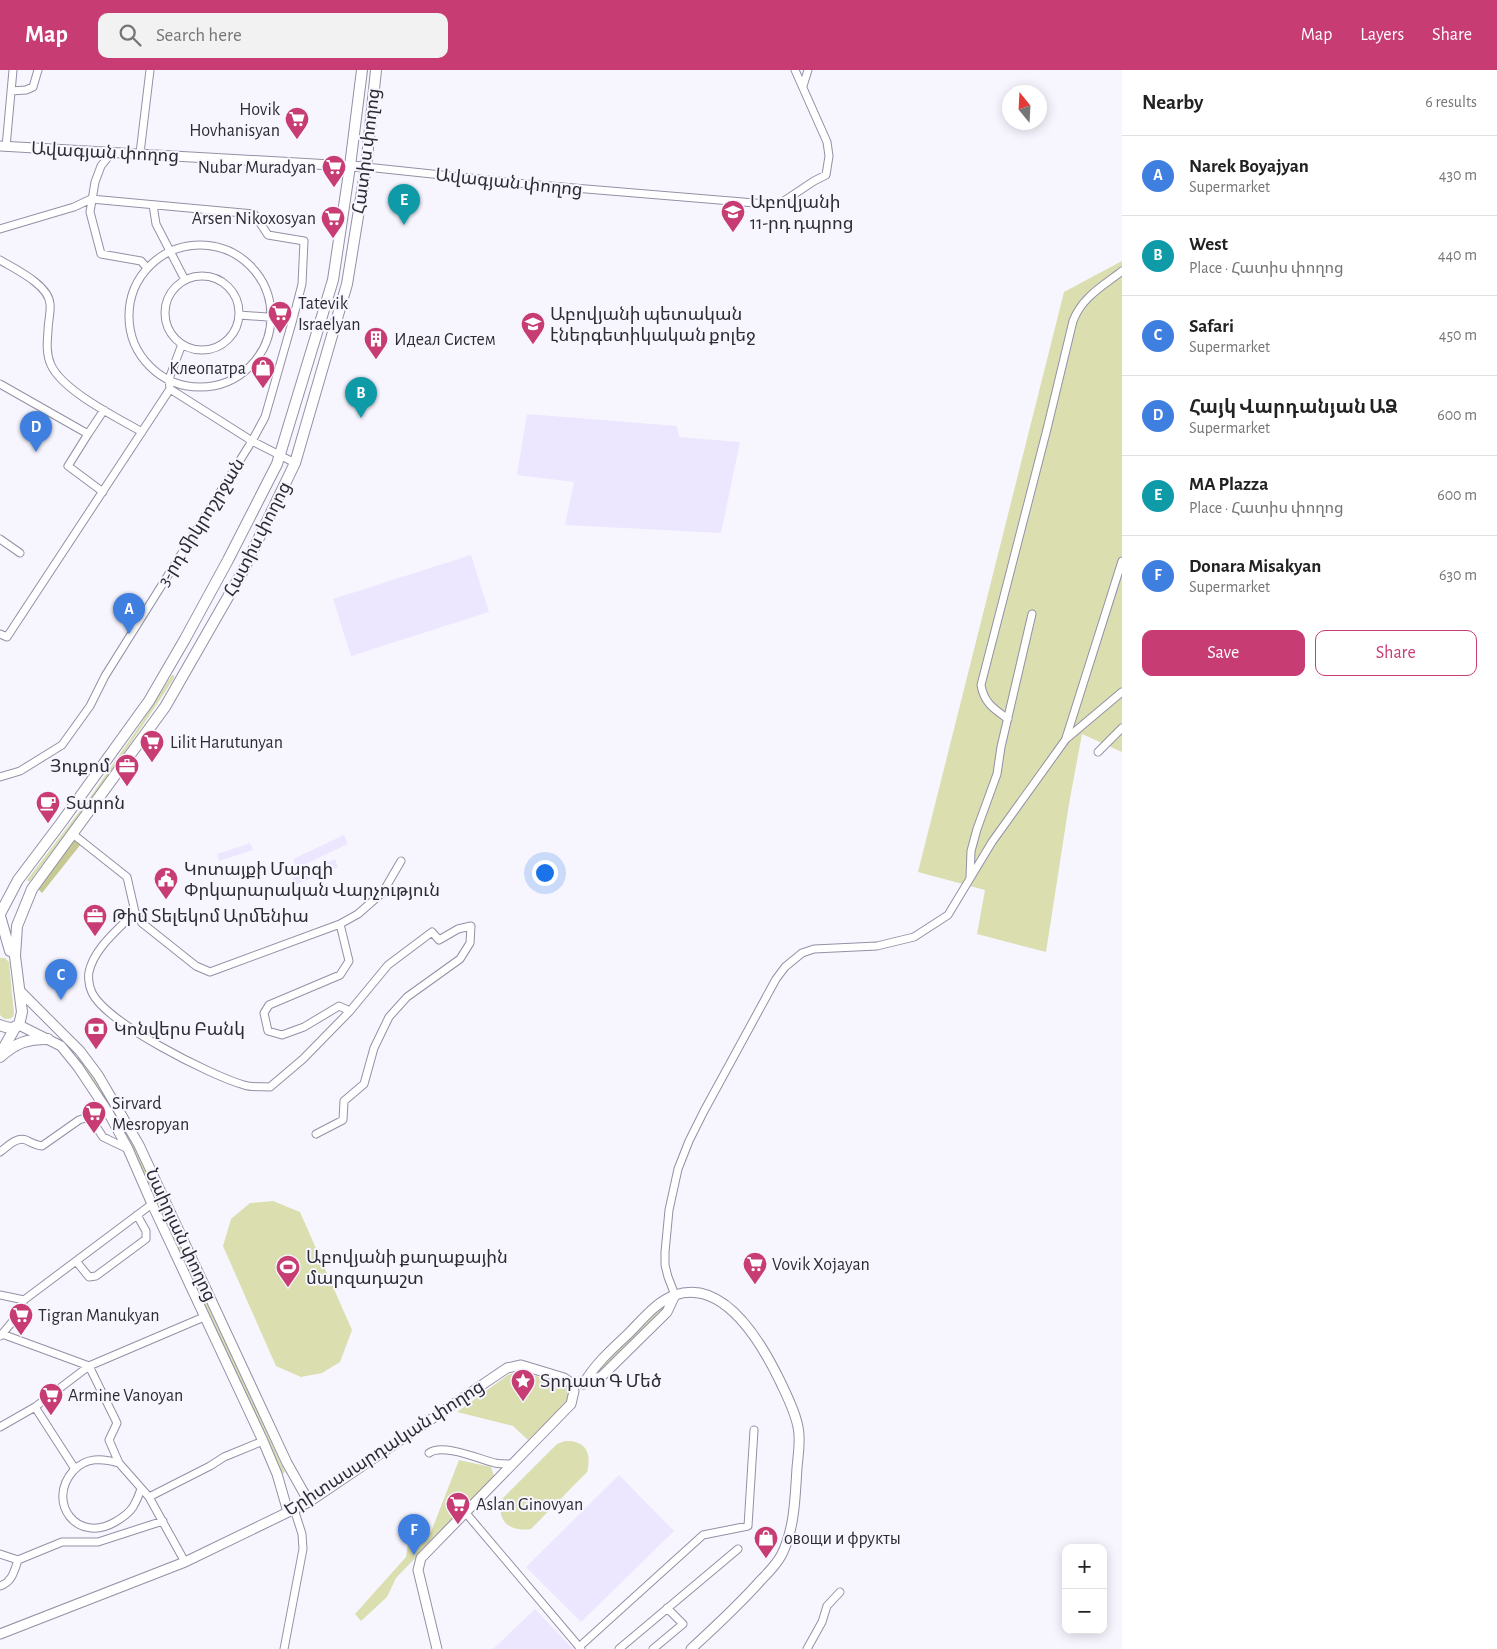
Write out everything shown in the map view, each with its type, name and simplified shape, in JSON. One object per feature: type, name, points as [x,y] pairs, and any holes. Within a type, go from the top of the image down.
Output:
[{"type":"main road","name":"Հատիս փողոց","points":[[0,915],[18,880],[149,701],[228,560],[280,456],[333,280],[350,166],[360,70]]},
{"type":"main road","name":"Հատիս փողոց","points":[[8,952],[32,889],[74,835],[165,708],[183,679],[244,568],[295,463],[347,284],[366,167],[376,70]]},
{"type":"main road","points":[[0,915],[19,990],[22,1012],[18,1026],[0,1055]]},
{"type":"main road","points":[[0,1024],[5,1027],[18,1026]]},
{"type":"main road","points":[[0,1055],[13,1046],[28,1040],[48,1039]]},
{"type":"street","points":[[3,146],[13,70]]},
{"type":"street","points":[[11,92],[33,87],[38,70]]},
{"type":"street","points":[[140,153],[150,70]]},
{"type":"street","points":[[795,70],[803,86]]},
{"type":"street","points":[[803,86],[808,70]]},
{"type":"street","name":"Ավագյան փողոց","points":[[3,146],[366,167],[526,184],[778,204],[826,174],[829,156],[827,142],[803,86]]},
{"type":"street","points":[[112,152],[100,166],[91,199],[90,212],[100,254],[141,260],[147,268]]},
{"type":"street","points":[[0,230],[74,207],[91,199],[153,205],[156,224],[185,280]]},
{"type":"street","name":"3-րդ միկրոշրջան","points":[[0,777],[20,771],[62,745],[72,734],[90,706],[105,676],[252,441],[265,416],[293,319],[302,284],[304,241],[268,235],[254,214],[153,205]]},
{"type":"street","points":[[198,246],[216,247],[232,251],[244,257],[254,267],[263,283],[270,300],[272,318],[270,336],[252,366],[238,377],[221,384],[203,388],[169,380],[149,364],[134,341],[129,327],[130,296],[137,281],[147,268],[169,252],[198,246]]},
{"type":"street","points":[[0,260],[43,288],[48,295],[50,304],[46,346],[50,364],[62,381],[104,410],[142,432]]},
{"type":"street","points":[[1008,720],[990,705],[983,696],[981,685],[1073,320],[1078,308],[1089,296],[1122,271]]},
{"type":"street","points":[[197,276],[208,276],[222,281],[234,292],[239,307],[239,315],[237,326],[226,341],[215,347],[197,350],[182,344],[173,337],[164,317],[164,309],[169,294],[185,280],[197,276]]},
{"type":"street","points":[[239,315],[293,319]]},
{"type":"street","points":[[0,634],[7,637],[170,389],[169,380],[182,344]]},
{"type":"street","points":[[0,384],[88,434]]},
{"type":"street","points":[[170,389],[252,441],[295,463]]},
{"type":"street","points":[[103,492],[68,466],[104,410]]},
{"type":"street","points":[[0,539],[20,552]]},
{"type":"street","points":[[1066,739],[1122,562]]},
{"type":"street","points":[[970,879],[971,852],[977,829],[997,774],[1032,614]]},
{"type":"street","points":[[675,1295],[665,1265],[665,1252],[669,1210],[678,1169],[689,1140],[776,979],[793,959],[802,953],[814,949],[877,946],[914,937],[948,915],[992,842],[1066,739],[1122,692]]},
{"type":"street","points":[[1098,752],[1122,728]]},
{"type":"street","points":[[74,835],[127,877],[135,912],[142,922],[196,966],[210,972],[340,924],[358,914],[383,892],[402,861]]},
{"type":"street","points":[[135,912],[97,953],[88,972],[91,991],[104,1008],[118,1020],[183,1059],[246,1086],[270,1087],[304,1059],[350,1011],[388,965],[432,932],[439,940],[458,930],[471,926],[470,943],[460,959],[407,997],[389,1017],[374,1048],[364,1084],[344,1101],[343,1120],[316,1134]]},
{"type":"street","points":[[340,924],[349,961],[340,975],[269,1005],[264,1013],[268,1031],[282,1035],[304,1027],[339,1006],[350,1011]]},
{"type":"street","name":"Նաիրյան փողոց","points":[[19,990],[80,1051],[98,1075],[139,1145],[287,1463],[309,1502]]},
{"type":"street","name":"Նաիրյան փողոց","points":[[18,1026],[62,1046],[75,1062],[108,1112],[128,1149],[204,1317],[263,1441],[291,1511]]},
{"type":"street","points":[[0,1152],[19,1138],[24,1138],[34,1145],[42,1146],[79,1120],[85,1118],[92,1122],[103,1137],[128,1149]]},
{"type":"street","points":[[152,1204],[24,1300],[18,1315],[1,1335],[89,1366],[117,1423],[109,1440],[119,1463],[148,1497],[185,1562]]},
{"type":"street","points":[[76,1261],[89,1277],[96,1276],[146,1239],[146,1231],[137,1215]]},
{"type":"street","points":[[437,1649],[418,1566],[425,1552],[568,1408],[571,1404],[573,1389],[584,1383],[593,1368],[657,1305],[675,1295],[694,1292],[708,1296],[731,1310],[746,1325],[766,1354],[780,1381],[794,1411],[799,1433],[793,1517],[782,1554],[775,1565],[746,1598],[691,1649]]},
{"type":"street","points":[[0,1295],[24,1300]]},
{"type":"street","points":[[0,1427],[35,1407],[89,1366],[204,1317]]},
{"type":"street","name":"Երիտասարդական փողոց","points":[[0,1634],[185,1562],[309,1502],[507,1368],[521,1364],[536,1368],[564,1378],[570,1382],[573,1389]]},
{"type":"street","points":[[35,1407],[75,1469]]},
{"type":"street","points":[[465,1512],[580,1648],[703,1536],[748,1526],[754,1430]]},
{"type":"street","points":[[148,1497],[224,1457],[263,1441]]},
{"type":"street","points":[[429,1454],[436,1450],[447,1450],[498,1464],[511,1464]]},
{"type":"street","points":[[119,1463],[105,1459],[94,1459],[83,1462],[75,1469],[66,1479],[63,1487],[64,1504],[67,1513],[81,1526],[89,1529],[100,1529],[122,1518],[133,1507],[141,1489]]},
{"type":"street","points":[[284,1649],[303,1550],[302,1534],[291,1511]]},
{"type":"street","points":[[0,1554],[18,1560],[62,1542],[98,1542],[163,1521]]},
{"type":"street","points":[[618,1649],[738,1549]]},
{"type":"street","points":[[0,1586],[7,1584],[14,1575],[18,1560]]},
{"type":"street","points":[[807,1649],[822,1622],[827,1606],[840,1592]]},
{"type":"street","points":[[653,1649],[683,1624],[668,1608]]},
{"type":"shaded area","points":[[527,414],[677,426],[679,437],[740,442],[721,533],[565,525],[574,482],[517,475]]},
{"type":"shaded area","points":[[471,555],[489,612],[351,656],[333,599]]},
{"type":"shaded area","points":[[344,835],[348,844],[297,868],[293,859]]},
{"type":"shaded area","points":[[250,843],[253,850],[219,861],[217,854]]},
{"type":"shaded area","points":[[335,859],[338,867],[295,885],[292,878]]},
{"type":"shaded area","points":[[619,1475],[674,1531],[581,1622],[526,1567]]},
{"type":"shaded area","points":[[535,1609],[573,1649],[493,1649]]},
{"type":"green space","points":[[1122,261],[1122,752],[1082,734],[1046,952],[977,934],[985,890],[918,872],[1064,292]]},
{"type":"green space","points":[[172,675],[174,675],[174,678],[140,730],[29,882],[27,880],[89,799]]},
{"type":"green space","points":[[75,840],[81,844],[42,893],[37,888]]},
{"type":"green space","points":[[0,958],[5,958],[9,962],[14,1014],[8,1019],[0,1015]]},
{"type":"green space","points":[[79,1056],[110,1103],[136,1150],[285,1472],[282,1474],[134,1153],[108,1105],[77,1058]]},
{"type":"green space","name":"Աբովյանի քաղաքային մարզադաշտ","points":[[273,1201],[300,1212],[352,1330],[340,1362],[322,1373],[301,1377],[276,1366],[223,1246],[231,1219],[250,1203]]},
{"type":"green space","points":[[665,1305],[663,1311],[599,1373],[594,1375],[595,1371],[659,1307]]},
{"type":"green space","points":[[519,1371],[563,1384],[570,1392],[568,1401],[528,1440],[513,1426],[457,1412],[508,1375]]},
{"type":"green space","points":[[565,1441],[578,1443],[586,1449],[589,1459],[587,1472],[531,1529],[517,1529],[507,1524],[501,1515],[501,1500],[557,1444]]},
{"type":"green space","points":[[459,1460],[491,1467],[494,1476],[396,1578],[387,1597],[361,1621],[355,1614],[406,1557],[408,1543],[411,1540],[421,1541],[431,1532]]},
{"type":"place","name":"Hovik Hovhanisyan","points":[[297,140]]},
{"type":"place","name":"Nubar Muradyan","points":[[334,188]]},
{"type":"place","name":"MA Plazza","points":[[404,225]]},
{"type":"place","name":"Աբովյանի 11-րդ դպրոց","points":[[733,233]]},
{"type":"place","name":"Arsen Nikoxosyan","points":[[333,239]]},
{"type":"place","name":"Tatevik Israelyan","points":[[280,334]]},
{"type":"place","name":"Աբովյանի պետական էներգետիկական քոլեջ","points":[[533,345]]},
{"type":"place","name":"Идеал Систем","points":[[376,360]]},
{"type":"place","name":"Клеопатра","points":[[263,389]]},
{"type":"place","name":"West","points":[[361,418]]},
{"type":"place","name":"Հայկ Վարդանյան ԱՁ","points":[[36,452]]},
{"type":"place","name":"Narek Boyajyan","points":[[129,634]]},
{"type":"place","name":"Lilit Harutunyan","points":[[152,763]]},
{"type":"place","name":"Յուքոմ","points":[[127,787]]},
{"type":"place","name":"Տարոն","points":[[48,824]]},
{"type":"place","name":"Կոտայքի Մարզի Փրկարարական Վարչություն","points":[[166,900]]},
{"type":"place","name":"Թիմ Տելեկոմ Արմենիա","points":[[95,937]]},
{"type":"place","name":"Safari","points":[[61,1000]]},
{"type":"place","name":"Կոնվերս Բանկ","points":[[96,1050]]},
{"type":"place","name":"Sirvard Mesropyan","points":[[94,1134]]},
{"type":"place","name":"Vovik Xojayan","points":[[755,1285]]},
{"type":"place","name":"Աբովյանի քաղաքային մարզադաշտ","points":[[288,1288]]},
{"type":"place","name":"Tigran Manukyan","points":[[21,1336]]},
{"type":"place","name":"Տրդատ Գ Մեծ","points":[[523,1402]]},
{"type":"place","name":"Armine Vanoyan","points":[[51,1416]]},
{"type":"place","name":"Aslan Ginovyan","points":[[458,1525]]},
{"type":"place","name":"Donara Misakyan","points":[[414,1555]]},
{"type":"place","name":"овощи и фрукты","points":[[766,1559]]}]
